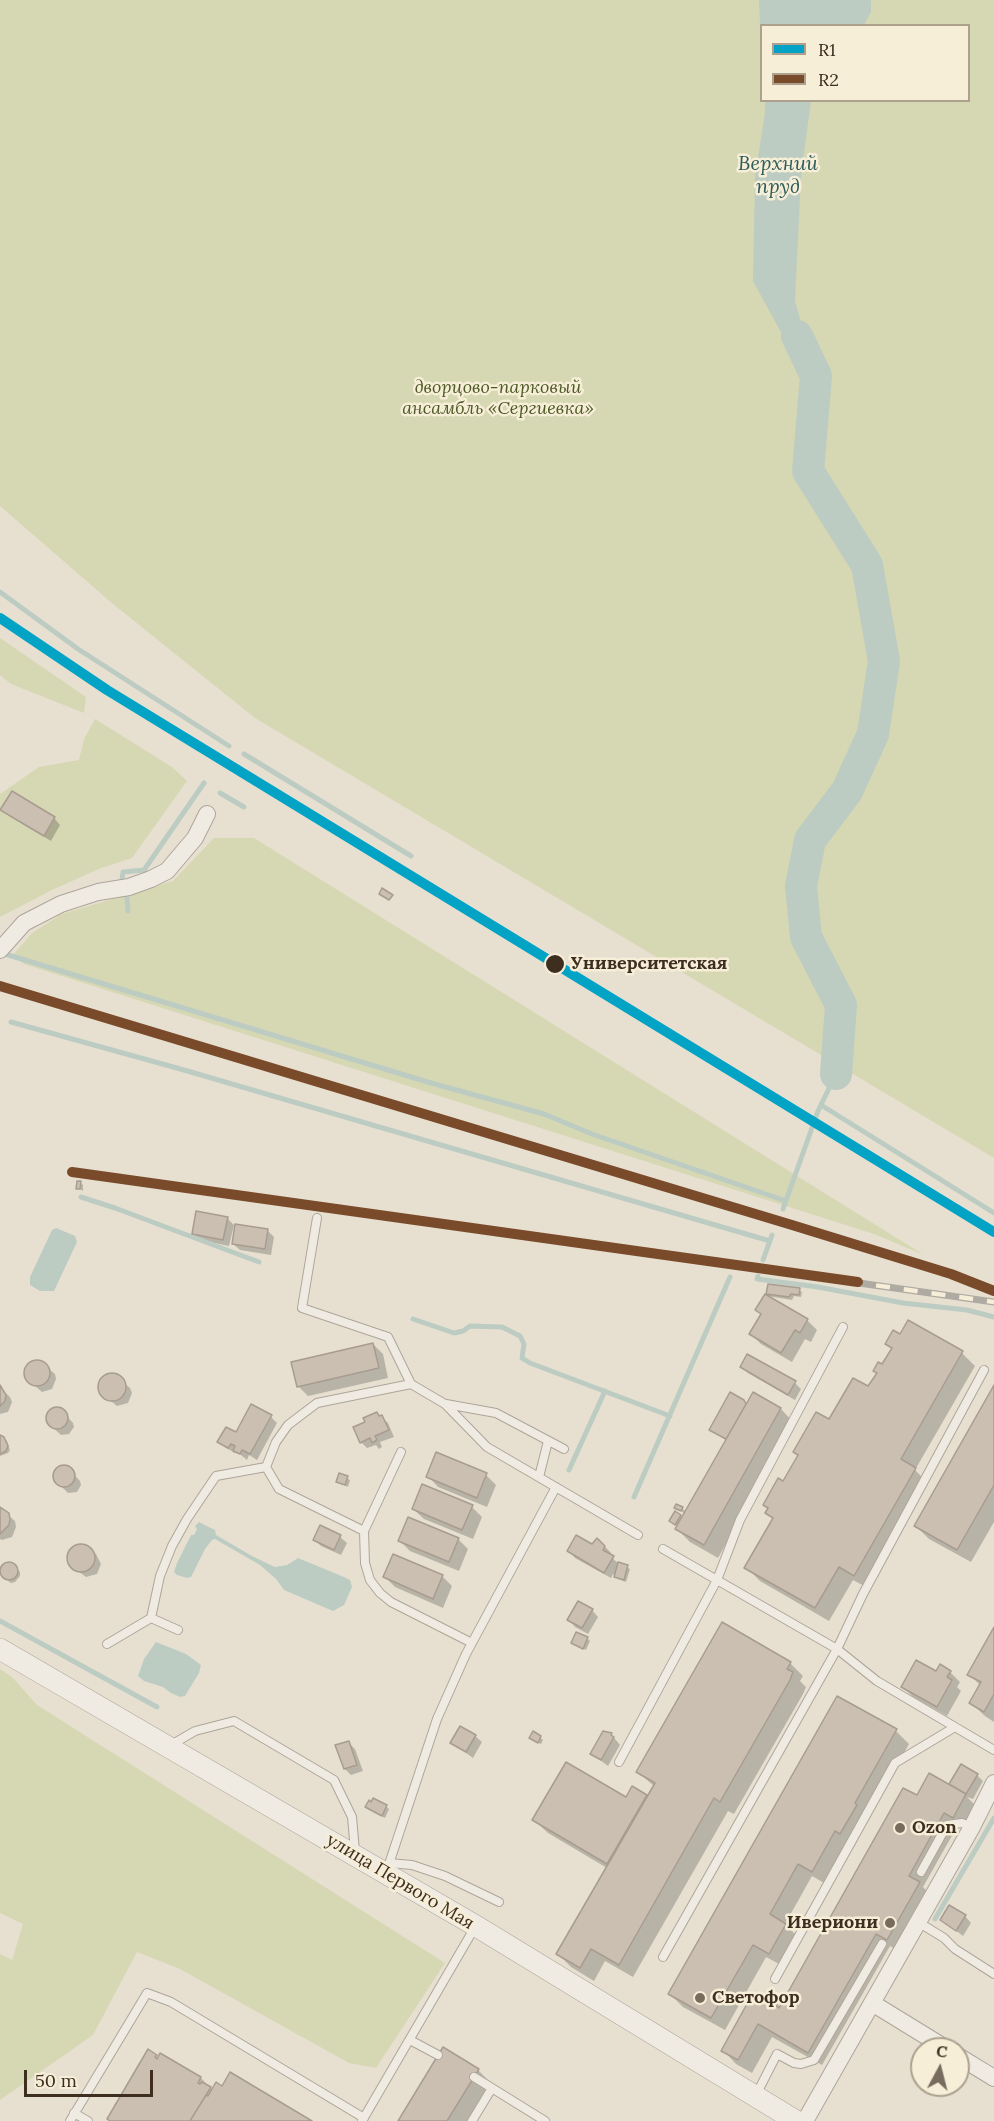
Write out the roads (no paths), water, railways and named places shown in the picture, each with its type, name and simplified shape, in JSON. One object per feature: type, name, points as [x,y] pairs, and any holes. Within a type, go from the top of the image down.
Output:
[{"type":"street","points":[[0,950],[24,922],[61,904],[98,892],[129,887],[167,871],[195,838],[207,813]]},
{"type":"street","name":"улица Первого Мая","points":[[0,1649],[355,1855],[388,1868],[476,1926],[796,2121]]},
{"type":"street","points":[[806,2121],[972,1827],[994,1783]]},
{"type":"street","points":[[873,2003],[928,2037]]},
{"type":"street","points":[[970,2063],[994,2078]]},
{"type":"lane","points":[[316,1218],[302,1308],[388,1337],[411,1384],[445,1404],[487,1447],[639,1535]]},
{"type":"lane","points":[[619,1762],[717,1580],[740,1520],[843,1327]]},
{"type":"lane","points":[[663,1957],[837,1649],[863,1594],[984,1370]]},
{"type":"lane","points":[[266,1467],[276,1442],[288,1425],[317,1403],[411,1384]]},
{"type":"lane","points":[[445,1404],[496,1413],[564,1449]]},
{"type":"lane","points":[[539,1478],[548,1441]]},
{"type":"lane","points":[[401,1452],[364,1532],[365,1563],[370,1580],[391,1602],[472,1643]]},
{"type":"lane","points":[[266,1467],[279,1489],[364,1532]]},
{"type":"lane","points":[[107,1644],[152,1618],[160,1576],[172,1546],[216,1476],[266,1467]]},
{"type":"lane","points":[[499,1902],[445,1876],[412,1865],[388,1868],[437,1719],[472,1643],[556,1487]]},
{"type":"lane","points":[[663,1549],[837,1649],[877,1681],[994,1750]]},
{"type":"lane","points":[[152,1618],[178,1630]]},
{"type":"lane","points":[[168,1747],[195,1731],[234,1721],[334,1780],[352,1817],[355,1855]]},
{"type":"lane","points":[[775,1979],[896,1763],[955,1727]]},
{"type":"lane","points":[[921,1872],[947,1826],[962,1823],[972,1827]]},
{"type":"lane","points":[[918,1922],[994,1974]]},
{"type":"lane","points":[[88,2121],[72,2117],[147,1994],[171,2002],[363,2120],[476,1926]]},
{"type":"lane","points":[[755,2097],[777,2054],[794,2063],[801,2064],[814,2060],[882,1944]]},
{"type":"lane","points":[[410,2040],[438,2055]]},
{"type":"lane","points":[[474,2077],[545,2121]]},
{"type":"lane","points":[[472,2121],[492,2088]]},
{"type":"water","points":[[759,0],[871,0],[871,12],[865,24],[760,24]]},
{"type":"water","name":"Верхний пруд","points":[[765,102],[811,102],[801,175],[795,301],[816,376],[782,334],[753,281],[755,178]]},
{"type":"water","points":[[56,1228],[75,1236],[77,1242],[54,1291],[40,1291],[30,1285],[30,1277],[52,1230]]},
{"type":"water","points":[[199,1522],[215,1530],[216,1535],[275,1567],[287,1565],[298,1558],[350,1580],[352,1587],[344,1605],[333,1611],[284,1590],[276,1579],[260,1565],[215,1539],[205,1549],[191,1577],[177,1575],[174,1572],[177,1563]]},
{"type":"water","points":[[156,1642],[186,1654],[201,1665],[199,1673],[185,1696],[180,1697],[138,1676],[144,1659]]},
{"type":"waterway","points":[[797,336],[816,376],[808,471],[867,565],[884,661],[873,734],[847,791],[810,840],[801,886],[806,937],[841,1005],[836,1074]]},
{"type":"waterway","points":[[0,592],[78,649],[229,746]]},
{"type":"waterway","points":[[244,754],[411,856]]},
{"type":"waterway","points":[[122,880],[123,872],[144,870],[204,783]]},
{"type":"waterway","points":[[220,793],[244,807]]},
{"type":"waterway","points":[[127,898],[128,911]]},
{"type":"waterway","points":[[5,954],[431,1083],[544,1114],[592,1134],[786,1201]]},
{"type":"waterway","points":[[11,1022],[184,1070],[770,1241]]},
{"type":"waterway","points":[[783,1209],[818,1111],[836,1074]]},
{"type":"waterway","points":[[821,1105],[994,1213]]},
{"type":"waterway","points":[[81,1197],[259,1262]]},
{"type":"waterway","points":[[763,1260],[772,1235]]},
{"type":"waterway","points":[[758,1276],[757,1279],[818,1287],[903,1303],[967,1310],[994,1317]]},
{"type":"waterway","points":[[634,1497],[730,1277]]},
{"type":"waterway","points":[[413,1319],[454,1333],[470,1326],[502,1327],[520,1336],[524,1344],[522,1358],[530,1363],[670,1416]]},
{"type":"waterway","points":[[569,1470],[605,1391]]},
{"type":"waterway","points":[[0,1621],[157,1707]]},
{"type":"waterway","points":[[935,1919],[994,1818]]},
{"type":"railway","points":[[0,986],[792,1225],[951,1274],[994,1291]]},
{"type":"railway","points":[[72,1172],[994,1302]]},
{"type":"place","name":"Университетская","points":[[555,964]]},
{"type":"place","name":"Ozon","points":[[900,1828]]},
{"type":"place","name":"Ивериони","points":[[890,1923]]},
{"type":"place","name":"Светофор","points":[[700,1998]]},
{"type":"park label","name":"дворцово-парковый ансамбль «Сергиевка»","points":[[498,398]]}]
